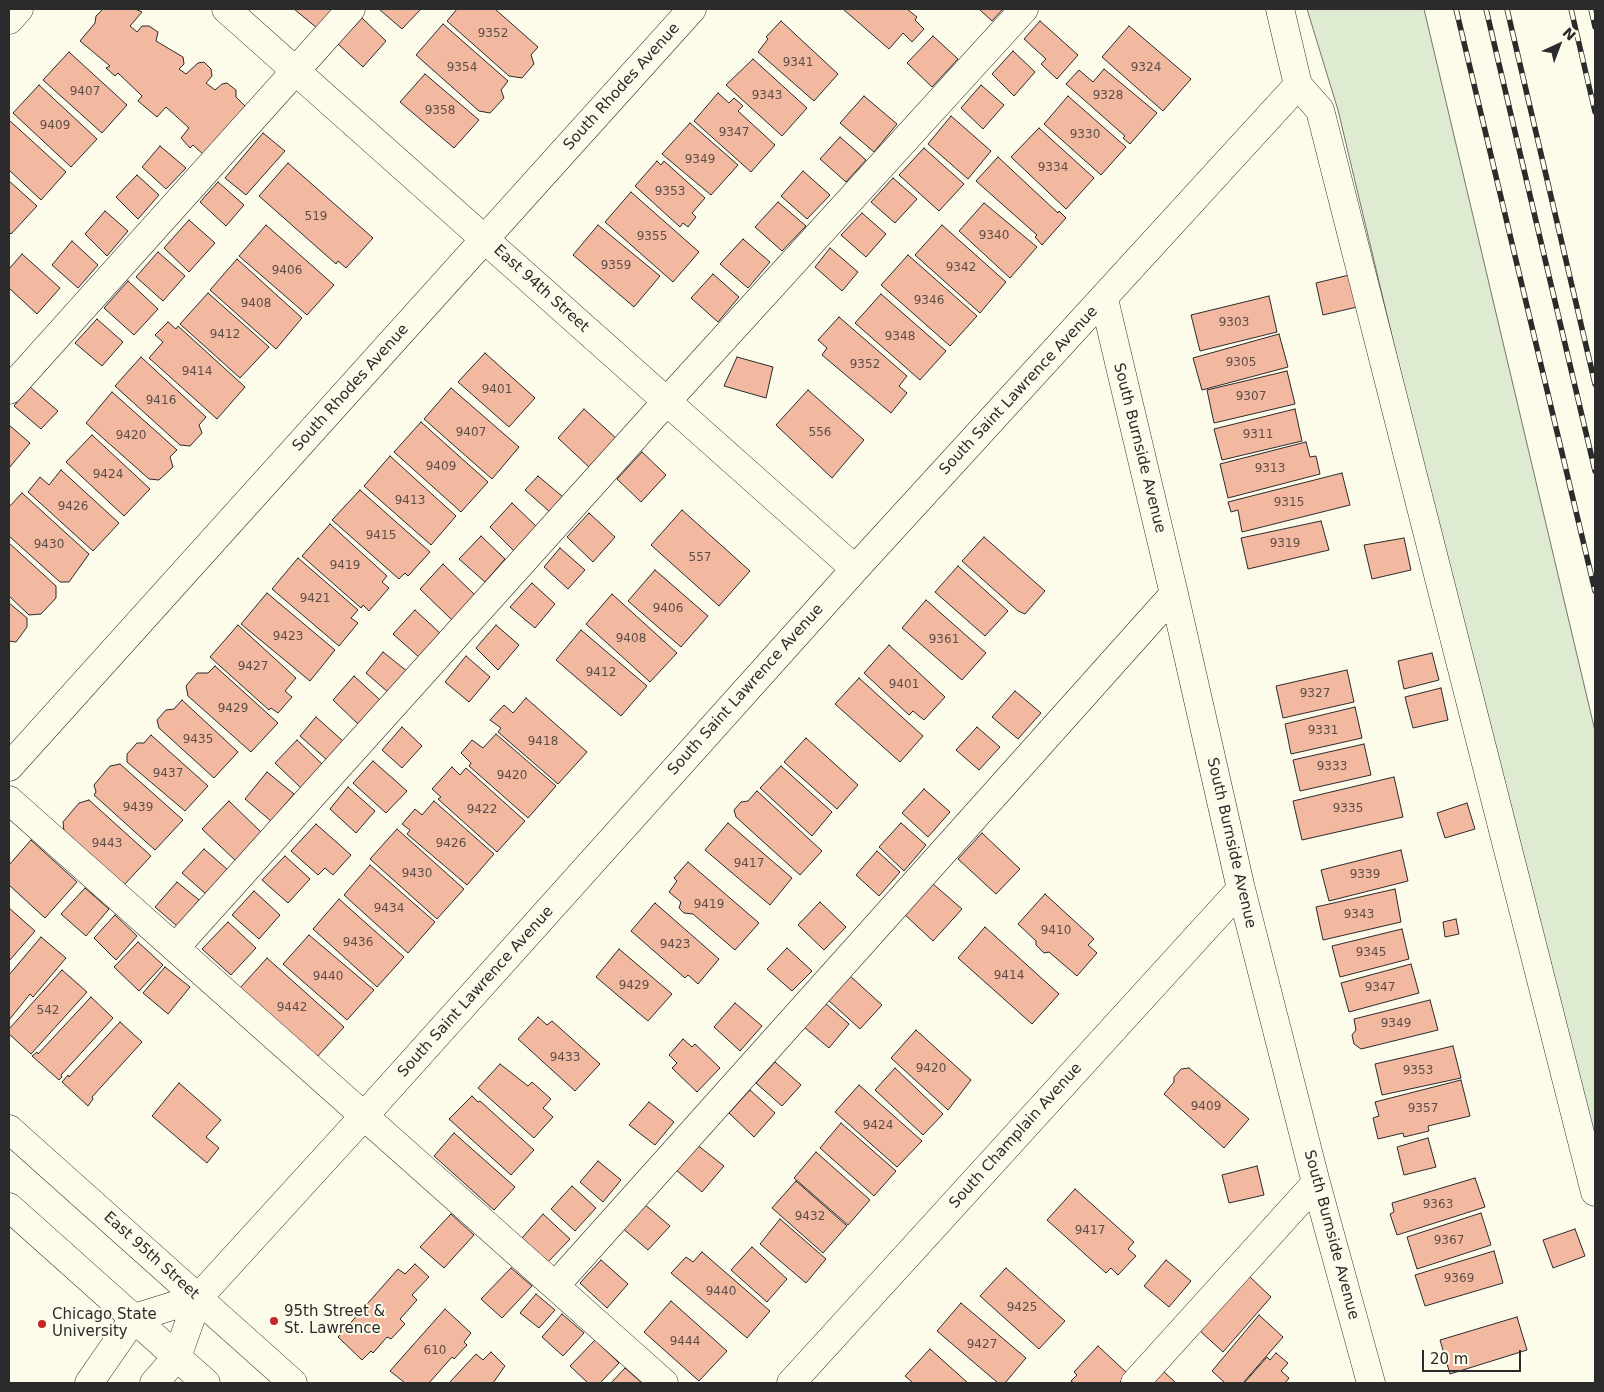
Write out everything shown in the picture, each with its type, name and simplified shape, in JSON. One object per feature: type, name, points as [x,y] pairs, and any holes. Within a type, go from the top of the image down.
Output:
[{"type":"street","points":[[9,20],[19,9]]},
{"type":"street","name":"East 94th Street","points":[[226,9],[855,569]]},
{"type":"street","points":[[9,390],[351,9]]},
{"type":"street","name":"South Rhodes Avenue","points":[[9,767],[692,9]]},
{"type":"street","points":[[175,948],[667,401],[1024,9]]},
{"type":"street","points":[[1280,9],[1298,85],[1320,110],[1595,1192]]},
{"type":"street","name":"South Saint Lawrence Avenue","points":[[198,1298],[855,569],[1298,85]]},
{"type":"street","name":"South Burnside Avenue","points":[[1104,299],[1241,888],[1316,1183],[1371,1383]]},
{"type":"street","points":[[554,1286],[1174,594]]},
{"type":"street","points":[[9,800],[664,1383]]},
{"type":"street","name":"South Champlain Avenue","points":[[791,1383],[1241,888]]},
{"type":"street","name":"East 95th Street","points":[[9,1129],[292,1383]]},
{"type":"street","points":[[1135,1383],[1316,1183]]},
{"type":"street","points":[[9,1207],[206,1383]]},
{"type":"street","points":[[89,1383],[134,1318],[198,1298]]},
{"type":"street","points":[[154,1383],[177,1357],[198,1298]]},
{"type":"green space","points":[[1307,9],[1424,9],[1595,731],[1595,1186],[1338,110]]},
{"type":"building","points":[[103,9],[135,9],[142,12],[130,26],[137,32],[142,26],[149,26],[158,32],[156,41],[183,57],[184,64],[179,69],[186,74],[198,63],[204,62],[211,69],[212,76],[206,83],[215,90],[222,84],[227,83],[236,90],[236,97],[246,107],[204,155],[193,145],[190,148],[181,138],[189,128],[166,107],[157,117],[138,101],[142,96],[118,73],[115,76],[106,68],[110,66],[80,41],[95,23],[96,16]]},
{"type":"building","points":[[294,9],[333,9],[317,28]]},
{"type":"building","points":[[379,9],[421,9],[402,29]]},
{"type":"building","points":[[457,9],[495,9],[538,47],[531,55],[534,64],[522,78],[509,76],[447,21]]},
{"type":"building","points":[[843,9],[907,9],[917,17],[915,20],[924,29],[912,42],[903,33],[889,49]]},
{"type":"building","points":[[979,9],[1003,9],[992,21]]},
{"type":"building","points":[[362,18],[386,41],[363,67],[338,44]]},
{"type":"building","points":[[781,21],[838,74],[814,101],[758,52],[768,39],[766,37]]},
{"type":"building","points":[[1040,21],[1078,55],[1057,79],[1041,64],[1046,59],[1024,39]]},
{"type":"building","points":[[443,24],[508,81],[501,90],[504,98],[490,113],[479,111],[416,55]]},
{"type":"building","points":[[1129,26],[1191,79],[1163,111],[1102,57]]},
{"type":"building","points":[[933,36],[958,59],[932,87],[907,63]]},
{"type":"building","points":[[1013,51],[1035,72],[1014,96],[992,74]]},
{"type":"building","points":[[69,52],[127,105],[102,133],[43,80]]},
{"type":"building","points":[[753,59],[807,108],[782,136],[726,85]]},
{"type":"building","points":[[1104,69],[1157,113],[1130,144],[1123,138],[1125,136],[1066,84],[1079,70],[1093,82]]},
{"type":"building","points":[[425,74],[479,120],[454,148],[400,102]]},
{"type":"building","points":[[39,85],[97,139],[71,167],[13,113]]},
{"type":"building","points":[[981,85],[1004,105],[983,129],[961,108]]},
{"type":"building","points":[[718,93],[729,103],[734,98],[743,106],[738,111],[775,145],[751,172],[694,121]]},
{"type":"building","points":[[864,96],[897,124],[874,152],[840,123]]},
{"type":"building","points":[[1068,96],[1126,147],[1101,175],[1044,124]]},
{"type":"building","points":[[951,116],[991,151],[968,179],[928,144]]},
{"type":"building","points":[[9,120],[66,172],[41,200],[9,170]]},
{"type":"building","points":[[690,123],[738,165],[711,195],[662,154]]},
{"type":"building","points":[[1039,128],[1094,178],[1066,209],[1011,157]]},
{"type":"building","points":[[263,133],[285,151],[246,195],[225,178]]},
{"type":"building","points":[[840,137],[866,160],[846,182],[820,159]]},
{"type":"building","points":[[160,146],[186,168],[166,189],[142,167]]},
{"type":"building","points":[[924,148],[964,184],[939,211],[899,175]]},
{"type":"building","points":[[998,157],[1058,213],[1059,211],[1066,218],[1042,245],[1035,237],[1037,235],[976,181]]},
{"type":"building","points":[[657,161],[661,165],[664,161],[705,198],[692,213],[696,217],[688,227],[683,223],[680,227],[635,186]]},
{"type":"building","points":[[288,163],[373,238],[346,268],[338,261],[336,264],[259,196]]},
{"type":"building","points":[[803,171],[830,195],[807,219],[781,196]]},
{"type":"building","points":[[137,175],[159,195],[138,219],[116,197]]},
{"type":"building","points":[[893,178],[917,199],[895,223],[871,202]]},
{"type":"building","points":[[9,181],[37,206],[11,234],[9,232]]},
{"type":"building","points":[[218,182],[244,205],[226,226],[200,202]]},
{"type":"building","points":[[631,192],[699,252],[673,282],[605,222]]},
{"type":"building","points":[[778,202],[806,226],[782,251],[755,227]]},
{"type":"building","points":[[984,203],[1037,247],[1010,278],[959,231]]},
{"type":"building","points":[[105,211],[128,231],[107,256],[85,234]]},
{"type":"building","points":[[862,213],[886,234],[866,257],[841,235]]},
{"type":"building","points":[[189,220],[215,243],[189,272],[164,248]]},
{"type":"building","points":[[266,225],[334,285],[307,315],[239,256]]},
{"type":"building","points":[[598,225],[660,276],[634,307],[573,255]]},
{"type":"building","points":[[942,225],[1006,282],[980,313],[915,255]]},
{"type":"building","points":[[743,239],[770,262],[748,288],[720,264]]},
{"type":"building","points":[[72,241],[98,265],[78,288],[52,265]]},
{"type":"building","points":[[830,248],[858,272],[842,291],[815,267]]},
{"type":"building","points":[[158,252],[185,276],[163,301],[136,277]]},
{"type":"building","points":[[22,254],[60,288],[37,314],[9,288],[9,269]]},
{"type":"building","points":[[908,255],[977,316],[950,346],[881,285]]},
{"type":"building","points":[[237,259],[302,318],[276,349],[210,290]]},
{"type":"building","points":[[713,274],[739,297],[718,322],[691,298]]},
{"type":"building","points":[[1349,275],[1357,307],[1323,315],[1316,283]]},
{"type":"building","points":[[128,281],[158,309],[134,335],[104,308]]},
{"type":"building","points":[[208,293],[269,347],[240,378],[180,324]]},
{"type":"building","points":[[881,294],[946,351],[920,380],[855,323]]},
{"type":"building","points":[[1269,296],[1277,332],[1200,351],[1191,315]]},
{"type":"building","points":[[839,317],[907,376],[899,386],[907,393],[891,413],[822,355],[827,348],[818,340]]},
{"type":"building","points":[[97,319],[123,342],[102,366],[75,343]]},
{"type":"building","points":[[168,322],[176,329],[178,326],[245,387],[217,419],[149,358],[163,342],[155,335]]},
{"type":"building","points":[[1279,334],[1288,367],[1202,390],[1193,358]]},
{"type":"building","points":[[485,353],[535,398],[509,427],[458,382]]},
{"type":"building","points":[[141,357],[206,417],[199,425],[202,433],[190,446],[180,445],[115,386]]},
{"type":"building","points":[[737,357],[773,367],[766,398],[724,386]]},
{"type":"building","points":[[1287,371],[1295,404],[1214,423],[1207,390]]},
{"type":"building","points":[[30,387],[58,411],[41,429],[14,406]]},
{"type":"building","points":[[451,388],[519,447],[492,479],[424,419]]},
{"type":"building","points":[[808,390],[864,440],[832,478],[776,425]]},
{"type":"building","points":[[112,392],[177,450],[170,457],[173,467],[159,480],[149,479],[86,423]]},
{"type":"building","points":[[584,409],[617,439],[590,468],[558,438]]},
{"type":"building","points":[[1295,409],[1302,441],[1222,460],[1214,429]]},
{"type":"building","points":[[421,422],[488,482],[461,512],[394,452]]},
{"type":"building","points":[[9,425],[30,443],[9,468]]},
{"type":"building","points":[[92,435],[150,489],[124,516],[66,462]]},
{"type":"building","points":[[1306,442],[1310,457],[1316,456],[1320,474],[1228,498],[1220,464]]},
{"type":"building","points":[[642,452],[666,475],[641,502],[617,479]]},
{"type":"building","points":[[390,456],[456,516],[431,545],[364,486]]},
{"type":"building","points":[[61,470],[119,523],[93,551],[28,492],[40,477],[49,485]]},
{"type":"building","points":[[1342,473],[1350,505],[1242,532],[1238,510],[1231,512],[1228,502]]},
{"type":"building","points":[[538,476],[563,497],[550,512],[525,490]]},
{"type":"building","points":[[360,490],[430,552],[408,576],[405,573],[399,579],[332,520]]},
{"type":"building","points":[[22,493],[89,554],[69,582],[60,582],[9,536],[9,507]]},
{"type":"building","points":[[512,503],[537,527],[514,551],[490,527]]},
{"type":"building","points":[[682,510],[750,571],[719,606],[651,545]]},
{"type":"building","points":[[589,513],[615,537],[593,562],[567,537]]},
{"type":"building","points":[[1321,521],[1329,550],[1248,569],[1241,538]]},
{"type":"building","points":[[330,524],[387,576],[382,582],[389,588],[369,611],[363,605],[361,608],[302,556]]},
{"type":"building","points":[[481,536],[505,559],[485,582],[459,559]]},
{"type":"building","points":[[984,537],[1045,591],[1025,614],[1018,611],[962,561]]},
{"type":"building","points":[[1404,538],[1411,570],[1372,579],[1364,545]]},
{"type":"building","points":[[9,543],[56,586],[56,598],[41,614],[29,615],[9,596]]},
{"type":"building","points":[[560,548],[585,570],[568,589],[544,567]]},
{"type":"building","points":[[298,558],[358,610],[351,618],[358,623],[339,646],[272,589]]},
{"type":"building","points":[[443,564],[476,596],[453,621],[420,589]]},
{"type":"building","points":[[958,566],[1008,611],[985,636],[935,592]]},
{"type":"building","points":[[655,570],[708,616],[681,647],[628,601]]},
{"type":"building","points":[[532,583],[555,604],[535,628],[510,607]]},
{"type":"building","points":[[267,593],[335,650],[310,681],[241,624]]},
{"type":"building","points":[[612,594],[677,653],[650,682],[586,624]]},
{"type":"building","points":[[926,600],[986,653],[962,680],[902,628]]},
{"type":"building","points":[[9,603],[27,618],[27,627],[16,642],[9,641]]},
{"type":"building","points":[[415,610],[441,634],[420,658],[393,634]]},
{"type":"building","points":[[238,625],[296,678],[285,691],[292,697],[278,713],[271,708],[269,710],[210,657]]},
{"type":"building","points":[[496,625],[519,645],[498,670],[476,648]]},
{"type":"building","points":[[581,630],[647,686],[621,716],[556,660]]},
{"type":"building","points":[[889,645],[945,697],[924,720],[913,711],[909,715],[864,673]]},
{"type":"building","points":[[383,652],[408,672],[389,693],[366,673]]},
{"type":"building","points":[[1432,653],[1439,680],[1404,689],[1398,661]]},
{"type":"building","points":[[466,656],[490,677],[469,702],[445,682]]},
{"type":"building","points":[[215,666],[278,723],[251,752],[188,696],[186,686],[197,673],[208,673]]},
{"type":"building","points":[[1347,670],[1354,702],[1283,718],[1276,686]]},
{"type":"building","points":[[354,676],[380,700],[358,724],[333,700]]},
{"type":"building","points":[[859,678],[923,736],[900,762],[835,704]]},
{"type":"building","points":[[1441,688],[1448,720],[1413,728],[1405,697]]},
{"type":"building","points":[[1015,691],[1041,713],[1018,739],[992,717]]},
{"type":"building","points":[[526,698],[587,752],[558,784],[498,732],[501,728],[490,720],[504,705],[513,713]]},
{"type":"building","points":[[182,700],[238,752],[214,778],[159,728],[157,720],[166,710],[174,709]]},
{"type":"building","points":[[1355,707],[1362,738],[1291,754],[1285,724]]},
{"type":"building","points":[[316,717],[344,742],[327,760],[300,736]]},
{"type":"building","points":[[402,727],[422,746],[402,768],[382,750]]},
{"type":"building","points":[[977,727],[1000,747],[979,770],[956,750]]},
{"type":"building","points":[[496,734],[556,786],[528,818],[469,766],[471,763],[461,753],[472,740],[483,748]]},
{"type":"building","points":[[151,735],[208,786],[185,811],[127,762],[127,754],[137,743],[144,743]]},
{"type":"building","points":[[806,738],[858,785],[837,809],[784,762]]},
{"type":"building","points":[[297,740],[322,764],[301,788],[275,763]]},
{"type":"building","points":[[1364,744],[1371,775],[1300,791],[1293,760]]},
{"type":"building","points":[[373,761],[407,791],[386,813],[353,783]]},
{"type":"building","points":[[120,764],[183,820],[155,850],[94,795],[96,792],[94,785],[110,766]]},
{"type":"building","points":[[781,766],[832,812],[812,836],[760,788]]},
{"type":"building","points":[[452,767],[460,775],[466,768],[525,821],[497,852],[438,799],[441,797],[432,789]]},
{"type":"building","points":[[267,772],[294,794],[271,821],[245,799]]},
{"type":"building","points":[[1394,777],[1403,817],[1302,840],[1293,801]]},
{"type":"building","points":[[348,787],[375,811],[356,833],[330,809]]},
{"type":"building","points":[[924,789],[950,812],[928,837],[902,813]]},
{"type":"building","points":[[757,791],[822,851],[800,875],[736,817],[734,810],[741,802],[748,801]]},
{"type":"building","points":[[89,800],[151,856],[124,885],[64,832],[63,822],[79,803]]},
{"type":"building","points":[[229,801],[263,834],[237,862],[202,829]]},
{"type":"building","points":[[434,801],[494,854],[467,885],[407,834],[410,830],[402,824],[415,809],[422,815]]},
{"type":"building","points":[[1467,803],[1475,829],[1445,838],[1437,813]]},
{"type":"building","points":[[728,823],[792,878],[770,905],[705,850]]},
{"type":"building","points":[[901,823],[926,845],[904,871],[879,847]]},
{"type":"building","points":[[316,824],[351,855],[333,875],[325,868],[318,875],[291,851]]},
{"type":"building","points":[[397,829],[464,889],[437,919],[370,859]]},
{"type":"building","points":[[982,833],[1020,869],[996,894],[958,859]]},
{"type":"building","points":[[31,840],[77,882],[45,918],[9,885],[9,865]]},
{"type":"building","points":[[204,849],[228,870],[206,894],[182,873]]},
{"type":"building","points":[[1401,850],[1408,881],[1329,901],[1321,870]]},
{"type":"building","points":[[877,851],[900,872],[879,896],[856,875]]},
{"type":"building","points":[[285,856],[310,879],[288,903],[262,880]]},
{"type":"building","points":[[688,862],[759,923],[735,950],[693,914],[684,913],[679,908],[681,902],[669,892],[677,881],[674,878]]},
{"type":"building","points":[[370,865],[435,922],[408,953],[344,895]]},
{"type":"building","points":[[177,882],[199,900],[177,926],[155,907]]},
{"type":"building","points":[[932,883],[962,909],[933,941],[904,914]]},
{"type":"building","points":[[85,888],[109,909],[86,936],[61,914]]},
{"type":"building","points":[[1395,889],[1401,922],[1323,940],[1316,907]]},
{"type":"building","points":[[254,891],[280,915],[259,939],[232,915]]},
{"type":"building","points":[[1045,894],[1094,939],[1088,945],[1097,953],[1077,976],[1049,952],[1044,953],[1036,945],[1036,941],[1018,924]]},
{"type":"building","points":[[339,899],[404,957],[377,987],[313,929]]},
{"type":"building","points":[[820,902],[846,927],[824,950],[798,925]]},
{"type":"building","points":[[655,903],[719,959],[698,984],[688,975],[685,978],[631,931]]},
{"type":"building","points":[[9,908],[35,931],[9,961]]},
{"type":"building","points":[[115,915],[137,936],[116,960],[94,938]]},
{"type":"building","points":[[1456,919],[1459,934],[1445,937],[1443,922]]},
{"type":"building","points":[[228,922],[256,948],[231,975],[202,949]]},
{"type":"building","points":[[985,927],[1059,994],[1032,1024],[958,958]]},
{"type":"building","points":[[1402,929],[1409,959],[1340,977],[1332,946]]},
{"type":"building","points":[[309,935],[374,990],[347,1020],[283,964]]},
{"type":"building","points":[[41,937],[66,958],[33,997],[30,994],[9,1020],[9,975]]},
{"type":"building","points":[[138,942],[163,965],[139,991],[114,967]]},
{"type":"building","points":[[787,948],[812,971],[792,991],[767,969]]},
{"type":"building","points":[[619,949],[672,994],[648,1021],[596,977]]},
{"type":"building","points":[[267,958],[344,1027],[317,1057],[240,988]]},
{"type":"building","points":[[1411,964],[1419,993],[1349,1012],[1341,983]]},
{"type":"building","points":[[165,967],[190,987],[168,1014],[143,993]]},
{"type":"building","points":[[62,970],[87,992],[31,1054],[9,1034],[9,1029]]},
{"type":"building","points":[[849,975],[882,1005],[860,1029],[827,999]]},
{"type":"building","points":[[91,997],[113,1018],[61,1075],[62,1077],[59,1080],[32,1056],[37,1052],[38,1054]]},
{"type":"building","points":[[1430,1000],[1438,1030],[1361,1049],[1354,1044],[1352,1035],[1356,1030],[1354,1019]]},
{"type":"building","points":[[735,1003],[762,1026],[740,1051],[714,1027]]},
{"type":"building","points":[[825,1003],[849,1024],[829,1048],[804,1027]]},
{"type":"building","points":[[538,1017],[547,1025],[552,1021],[600,1064],[575,1091],[518,1039]]},
{"type":"building","points":[[120,1022],[142,1042],[92,1097],[93,1099],[88,1106],[62,1082],[68,1075],[69,1077]]},
{"type":"building","points":[[916,1030],[971,1080],[948,1110],[891,1058]]},
{"type":"building","points":[[683,1039],[692,1047],[695,1044],[720,1068],[697,1092],[672,1068],[677,1063],[669,1055]]},
{"type":"building","points":[[1453,1046],[1461,1078],[1382,1095],[1375,1064]]},
{"type":"building","points":[[775,1062],[801,1085],[782,1106],[756,1083]]},
{"type":"building","points":[[500,1064],[528,1086],[532,1082],[551,1099],[543,1108],[553,1117],[534,1138],[478,1088]]},
{"type":"building","points":[[895,1068],[943,1114],[923,1135],[875,1090]]},
{"type":"building","points":[[1189,1068],[1249,1119],[1224,1148],[1164,1094],[1174,1082],[1174,1077],[1181,1069]]},
{"type":"building","points":[[1461,1080],[1470,1116],[1428,1126],[1429,1131],[1404,1137],[1403,1133],[1378,1139],[1373,1118],[1379,1116],[1375,1102]]},
{"type":"building","points":[[179,1083],[221,1120],[206,1137],[219,1148],[207,1163],[152,1116]]},
{"type":"building","points":[[859,1085],[922,1141],[897,1167],[835,1112]]},
{"type":"building","points":[[750,1090],[775,1113],[754,1137],[729,1113]]},
{"type":"building","points":[[472,1096],[534,1150],[511,1175],[449,1119]]},
{"type":"building","points":[[649,1102],[674,1122],[655,1145],[629,1125]]},
{"type":"building","points":[[841,1123],[896,1171],[874,1196],[820,1148]]},
{"type":"building","points":[[454,1133],[515,1187],[494,1210],[434,1156]]},
{"type":"building","points":[[1428,1138],[1436,1167],[1404,1175],[1397,1147]]},
{"type":"building","points":[[696,1144],[724,1166],[702,1192],[675,1169]]},
{"type":"building","points":[[816,1152],[870,1200],[848,1225],[794,1178]]},
{"type":"building","points":[[598,1161],[621,1180],[603,1202],[580,1182]]},
{"type":"building","points":[[1257,1166],[1264,1195],[1229,1203],[1222,1175]]},
{"type":"building","points":[[1475,1178],[1485,1207],[1397,1235],[1390,1214],[1394,1212],[1392,1203]]},
{"type":"building","points":[[796,1181],[847,1226],[823,1253],[772,1208]]},
{"type":"building","points":[[572,1186],[596,1208],[575,1231],[551,1209]]},
{"type":"building","points":[[1075,1189],[1134,1242],[1128,1249],[1136,1256],[1118,1275],[1111,1268],[1106,1273],[1047,1220]]},
{"type":"building","points":[[643,1203],[670,1226],[648,1250],[621,1227]]},
{"type":"building","points":[[1481,1213],[1491,1245],[1417,1269],[1407,1237]]},
{"type":"building","points":[[451,1214],[474,1235],[444,1268],[420,1247]]},
{"type":"building","points":[[543,1214],[570,1239],[548,1262],[522,1238]]},
{"type":"building","points":[[780,1219],[826,1259],[806,1283],[760,1244]]},
{"type":"building","points":[[1575,1229],[1585,1256],[1553,1268],[1543,1240]]},
{"type":"building","points":[[752,1247],[787,1279],[767,1302],[731,1270]]},
{"type":"building","points":[[1494,1251],[1503,1283],[1425,1306],[1415,1275]]},
{"type":"building","points":[[702,1252],[770,1311],[747,1338],[671,1273],[686,1257],[693,1262]]},
{"type":"building","points":[[601,1260],[628,1284],[607,1308],[580,1283]]},
{"type":"building","points":[[1166,1260],[1191,1281],[1169,1307],[1144,1286]]},
{"type":"building","points":[[415,1264],[429,1277],[412,1295],[417,1300],[400,1319],[405,1324],[391,1339],[387,1337],[373,1353],[371,1351],[362,1360],[338,1337],[398,1269],[405,1274]]},
{"type":"building","points":[[511,1268],[532,1286],[502,1318],[481,1299]]},
{"type":"building","points":[[1006,1268],[1065,1321],[1039,1349],[980,1296]]},
{"type":"building","points":[[1248,1275],[1271,1297],[1223,1352],[1200,1331]]},
{"type":"building","points":[[536,1294],[555,1310],[539,1328],[520,1313]]},
{"type":"building","points":[[671,1301],[727,1351],[699,1381],[644,1332]]},
{"type":"building","points":[[961,1303],[1026,1358],[1005,1383],[998,1383],[937,1331]]},
{"type":"building","points":[[445,1309],[471,1333],[464,1342],[467,1345],[454,1359],[452,1357],[429,1383],[405,1383],[390,1371]]},
{"type":"building","points":[[562,1314],[584,1333],[563,1356],[542,1337]]},
{"type":"building","points":[[1259,1315],[1283,1337],[1243,1383],[1225,1383],[1212,1371]]},
{"type":"building","points":[[1517,1317],[1527,1350],[1450,1374],[1440,1340]]},
{"type":"building","points":[[595,1340],[619,1363],[600,1383],[588,1383],[570,1366]]},
{"type":"building","points":[[1098,1346],[1128,1374],[1119,1383],[1074,1383],[1071,1381],[1077,1375],[1074,1372]]},
{"type":"building","points":[[930,1349],[968,1383],[913,1383],[905,1376]]},
{"type":"building","points":[[491,1352],[505,1366],[493,1383],[449,1383],[476,1354],[483,1360]]},
{"type":"building","points":[[1276,1353],[1288,1363],[1281,1371],[1289,1378],[1285,1383],[1244,1383],[1267,1357],[1270,1360]]},
{"type":"building","points":[[625,1368],[642,1383],[611,1383]]},
{"type":"building","points":[[1162,1370],[1176,1383],[1149,1383]]},
{"type":"railway","points":[[1456,9],[1595,591]]},
{"type":"railway","points":[[1486,9],[1595,471]]},
{"type":"railway","points":[[1507,9],[1595,384]]},
{"type":"railway","points":[[1571,9],[1595,112]]},
{"type":"railway","points":[[1591,9],[1595,27]]},
{"type":"place","name":"95th Street & St. Lawrence","points":[[274,1321]]},
{"type":"place","name":"Chicago State University","points":[[42,1324]]}]
